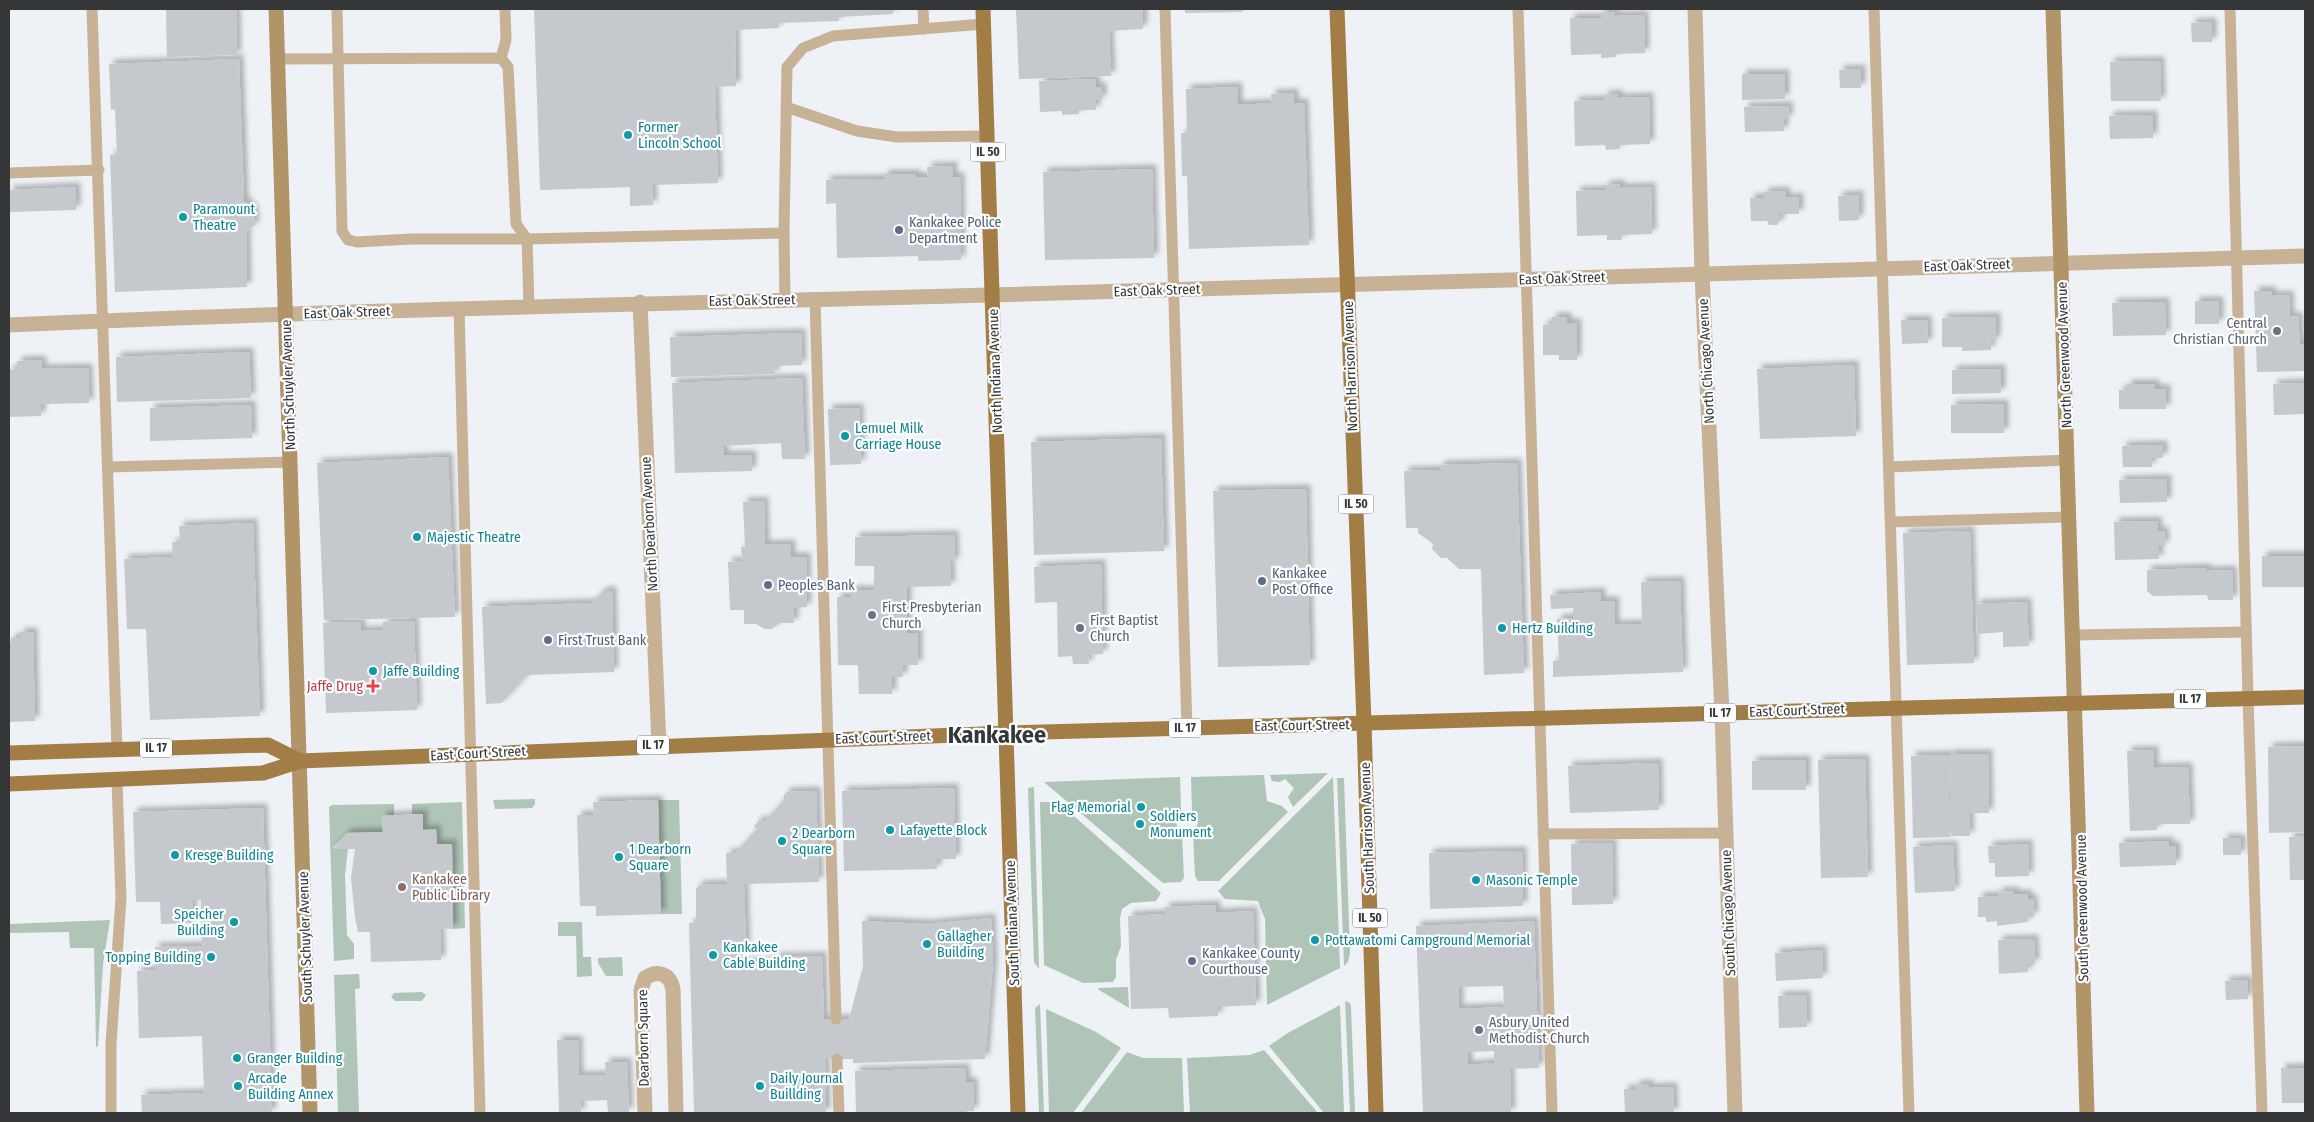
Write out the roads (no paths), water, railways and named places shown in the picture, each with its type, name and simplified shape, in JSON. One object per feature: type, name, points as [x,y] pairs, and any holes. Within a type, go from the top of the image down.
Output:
[{"type":"main road","name":"North Indiana Avenue","points":[[983,9],[1007,733]]},
{"type":"main road","name":"North Harrison Avenue","points":[[1337,9],[1364,724]]},
{"type":"main road","name":"East Court Street","points":[[9,784],[263,773],[300,761],[659,745],[1896,707],[2305,697]]},
{"type":"main road","name":"South Harrison Avenue","points":[[1364,724],[1376,1113]]},
{"type":"main road","name":"South Indiana Avenue","points":[[1007,733],[1018,1113]]},
{"type":"main road","name":"East Court Street","points":[[9,754],[268,745],[300,761]]},
{"type":"street","name":"North Schuyler Avenue","points":[[276,9],[300,761]]},
{"type":"street","name":"North Chicago Avenue","points":[[1695,9],[1702,274],[1722,713]]},
{"type":"street","name":"North Greenwood Avenue","points":[[2054,9],[2075,702]]},
{"type":"street","name":"East Oak Street","points":[[9,325],[104,320],[640,302],[992,295],[2305,256]]},
{"type":"street","name":"North Dearborn Avenue","points":[[640,302],[659,745]]},
{"type":"street","name":"South Greenwood Avenue","points":[[2075,702],[2087,1113]]},
{"type":"street","name":"South Chicago Avenue","points":[[1722,713],[1734,1113]]},
{"type":"street","name":"South Schuyler Avenue","points":[[300,761],[310,1113]]},
{"type":"street","name":"Dearborn Square","points":[[644,1113],[641,990],[645,978],[654,973],[667,975],[672,981],[676,1113]]},
{"type":"lane","points":[[92,9],[99,170],[117,749]]},
{"type":"lane","points":[[337,9],[342,230],[348,240],[357,242],[411,239],[527,239],[784,233]]},
{"type":"lane","points":[[501,58],[506,40],[505,9]]},
{"type":"lane","points":[[923,9],[924,29]]},
{"type":"lane","points":[[1165,9],[1187,728]]},
{"type":"lane","points":[[1518,9],[1552,1113]]},
{"type":"lane","points":[[1874,9],[1909,1113]]},
{"type":"lane","points":[[2230,9],[2246,632],[2262,1113]]},
{"type":"lane","points":[[785,300],[784,233],[787,67],[803,48],[833,36],[984,24]]},
{"type":"lane","points":[[278,58],[501,58],[508,66],[516,224],[527,239],[529,306]]},
{"type":"lane","points":[[786,107],[857,131],[897,137],[987,136]]},
{"type":"lane","points":[[9,173],[99,170]]},
{"type":"lane","points":[[815,299],[836,1019]]},
{"type":"lane","points":[[459,308],[480,1113]]},
{"type":"lane","points":[[1889,467],[2068,460]]},
{"type":"lane","points":[[109,467],[290,462]]},
{"type":"lane","points":[[1890,522],[2069,517]]},
{"type":"lane","points":[[2073,635],[2246,632]]},
{"type":"lane","points":[[111,1113],[111,1044],[121,898],[117,780]]},
{"type":"lane","points":[[1543,834],[1726,833]]},
{"type":"lane","points":[[837,1059],[839,1113]]},
{"type":"place","name":"Former Lincoln School","points":[[628,135]]},
{"type":"place","name":"Paramount Theatre","points":[[183,217]]},
{"type":"place","name":"Kankakee Police Department","points":[[899,230]]},
{"type":"place","name":"Central Christian Church","points":[[2277,331]]},
{"type":"place","name":"Lemuel Milk Carriage House","points":[[845,436]]},
{"type":"place","name":"Majestic Theatre","points":[[417,537]]},
{"type":"place","name":"Kankakee Post Office","points":[[1262,581]]},
{"type":"place","name":"Peoples Bank","points":[[768,585]]},
{"type":"place","name":"First Presbyterian Church","points":[[872,615]]},
{"type":"place","name":"First Baptist Church","points":[[1080,628]]},
{"type":"place","name":"Hertz Building","points":[[1502,628]]},
{"type":"place","name":"First Trust Bank","points":[[548,640]]},
{"type":"place","name":"Jaffe Building","points":[[373,671]]},
{"type":"place","name":"Jaffe Drug","points":[[373,686]]},
{"type":"place","name":"Flag Memorial","points":[[1141,807]]},
{"type":"place","name":"Soldiers Monument","points":[[1140,824]]},
{"type":"place","name":"Lafayette Block","points":[[890,830]]},
{"type":"place","name":"2 Dearborn Square","points":[[782,841]]},
{"type":"place","name":"Kresge Building","points":[[175,855]]},
{"type":"place","name":"1 Dearborn Square","points":[[619,857]]},
{"type":"place","name":"Masonic Temple","points":[[1476,880]]},
{"type":"place","name":"Kankakee Public Library","points":[[402,887]]},
{"type":"place","name":"Speicher Building","points":[[234,922]]},
{"type":"place","name":"Pottawatomi Campground Memorial","points":[[1315,940]]},
{"type":"place","name":"Gallagher Building","points":[[927,944]]},
{"type":"place","name":"Kankakee Cable Building","points":[[713,955]]},
{"type":"place","name":"Topping Building","points":[[211,957]]},
{"type":"place","name":"Kankakee County Courthouse","points":[[1192,961]]},
{"type":"place","name":"Asbury United Methodist Church","points":[[1479,1030]]},
{"type":"place","name":"Granger Building","points":[[237,1058]]},
{"type":"place","name":"Arcade Building Annex","points":[[238,1086]]},
{"type":"place","name":"Daily Journal Buillding","points":[[760,1086]]},
{"type":"district","name":"Kankakee","points":[[997,735]]}]
